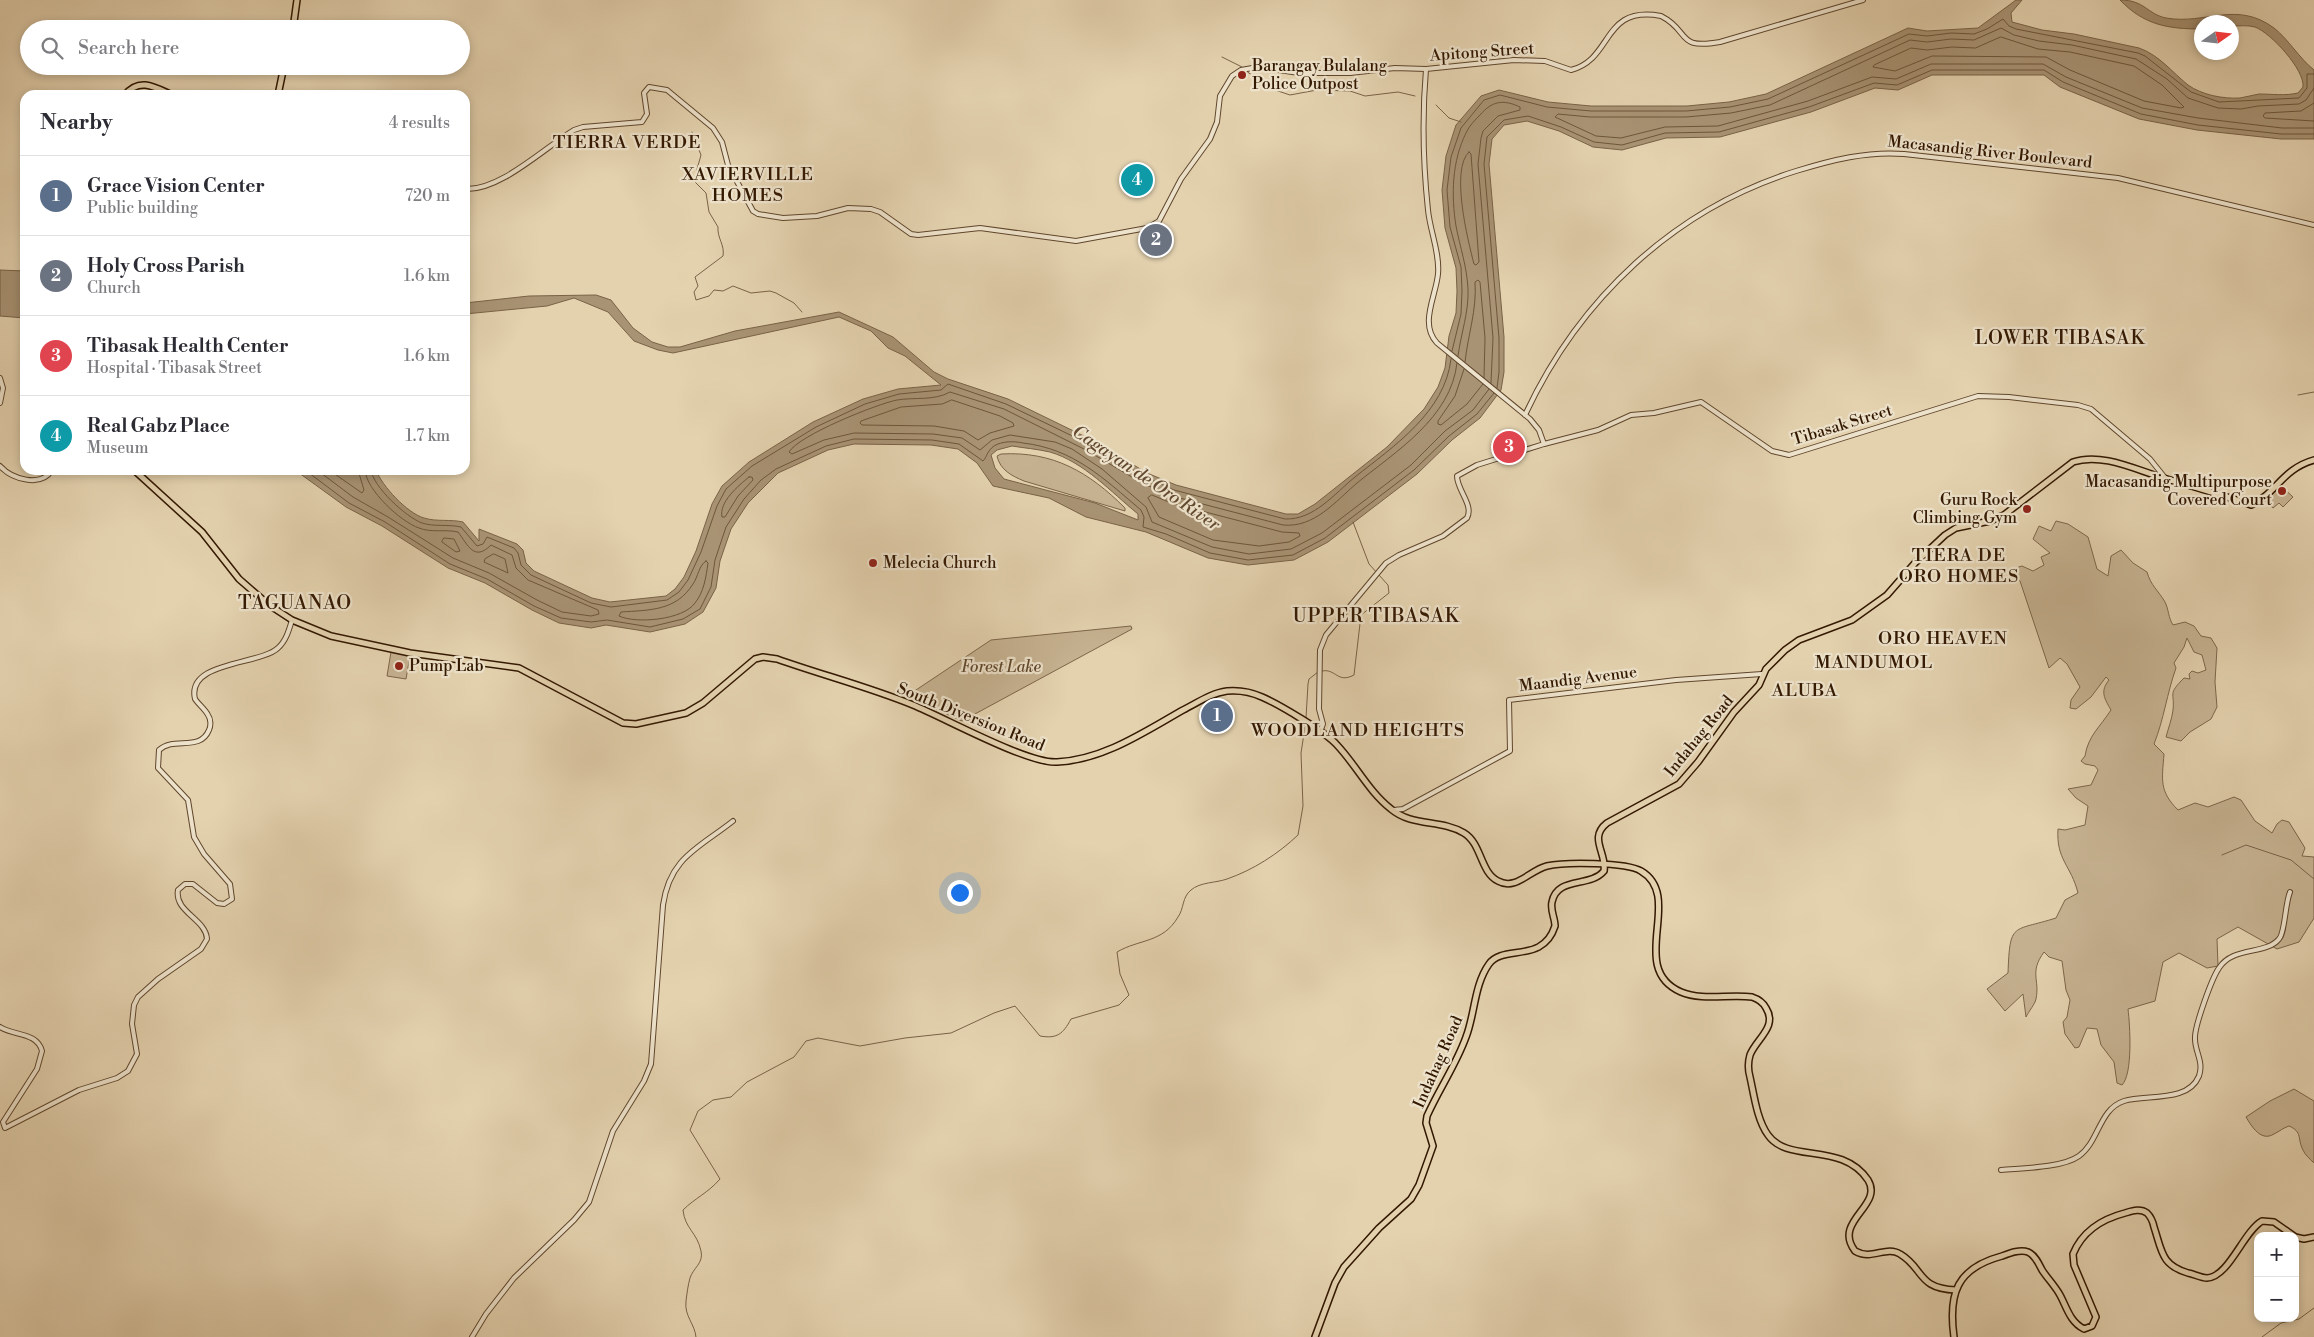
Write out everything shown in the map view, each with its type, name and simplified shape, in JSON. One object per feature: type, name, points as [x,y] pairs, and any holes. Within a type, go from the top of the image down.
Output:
[{"type":"main road","points":[[294,20],[297,0]]},
{"type":"main road","points":[[279,90],[282,75]]},
{"type":"main road","points":[[129,90],[133,86],[142,84],[158,90]]},
{"type":"main road","name":"Indahag Road","points":[[1315,1337],[1335,1283],[1344,1267],[1379,1228],[1411,1199],[1418,1185],[1433,1146],[1426,1123],[1427,1116],[1467,1034],[1480,984],[1488,965],[1500,955],[1523,953],[1541,945],[1555,926],[1551,906],[1557,891],[1564,886],[1595,878],[1602,872],[1604,865],[1597,838],[1600,829],[1629,810],[1677,786],[1698,762],[1734,712],[1759,685],[1762,674],[1792,645],[1845,624],[1884,598],[1918,559],[1945,535],[1956,528],[1990,521],[2004,515],[2073,462],[2087,459],[2124,466],[2212,491],[2251,505],[2263,498],[2289,471],[2314,460]]},
{"type":"main road","name":"South Diversion Road","points":[[139,475],[202,532],[240,579],[269,605],[292,620],[331,636],[410,653],[519,668],[607,716],[630,724],[672,717],[694,709],[751,662],[767,657],[906,703],[1030,757],[1047,762],[1066,761],[1121,744],[1208,697],[1227,691],[1245,692],[1263,698],[1320,732],[1336,744],[1392,810],[1404,818],[1464,833],[1478,848],[1489,873],[1501,882],[1513,883],[1534,871],[1551,865],[1620,865],[1638,870],[1650,879],[1658,891],[1660,908],[1654,941],[1655,952],[1661,972],[1671,986],[1693,995],[1752,997],[1761,1001],[1766,1007],[1770,1024],[1751,1053],[1748,1070],[1763,1124],[1769,1137],[1776,1144],[1845,1160],[1854,1165],[1869,1182],[1871,1190],[1869,1198],[1848,1232],[1851,1246],[1855,1251],[1868,1256],[1888,1251],[1897,1252],[1930,1284],[1944,1290],[1956,1290]]},
{"type":"main road","points":[[1954,1337],[1952,1321],[1956,1290],[1963,1275],[1981,1263],[2016,1252],[2028,1252],[2037,1261],[2057,1290],[2074,1322],[2084,1329],[2089,1328],[2094,1324],[2096,1317],[2074,1265],[2073,1254],[2084,1238],[2104,1219],[2136,1210],[2147,1213],[2152,1220],[2164,1257],[2169,1264],[2182,1271],[2205,1278],[2221,1271],[2252,1229],[2262,1221],[2274,1222],[2288,1232]]},
{"type":"main road","points":[[2299,1238],[2304,1239],[2314,1237]]},
{"type":"street","name":"Apitong Street","points":[[470,188],[501,179],[560,138],[582,127],[642,122],[647,114],[644,93],[649,88],[666,90],[714,128],[720,138],[728,165],[752,211],[773,217],[817,216],[848,208],[868,209],[880,212],[914,235],[980,228],[1076,241],[1147,228],[1159,221],[1181,179],[1210,139],[1217,122],[1218,102],[1225,88],[1235,74],[1247,68],[1258,67],[1299,73],[1340,74],[1396,68],[1426,69],[1514,60],[1546,61],[1571,70],[1590,61],[1620,22],[1628,16],[1661,16],[1689,43],[1699,45],[1720,42],[1863,0]]},
{"type":"street","points":[[1426,69],[1424,170],[1428,214],[1438,271],[1428,325],[1429,332],[1437,343],[1524,413],[1536,426],[1544,444]]},
{"type":"street","name":"Macasandig River Boulevard","points":[[1524,413],[1550,366],[1569,339],[1607,292],[1649,250],[1689,220],[1743,191],[1793,172],[1841,158],[1869,154],[1904,154],[2118,178],[2314,225]]},
{"type":"street","points":[[0,378],[4,388],[0,403]]},
{"type":"street","name":"Tibasak Street","points":[[1320,732],[1322,724],[1319,709],[1320,650],[1326,635],[1374,576],[1394,557],[1443,536],[1467,518],[1470,512],[1458,483],[1459,475],[1477,465],[1544,444],[1598,430],[1631,415],[1654,413],[1698,402],[1704,403],[1772,451],[1789,455],[1978,396],[2009,396],[2078,406],[2091,410],[2150,459],[2166,479]]},
{"type":"street","points":[[0,466],[14,476],[38,480],[44,479],[48,475]]},
{"type":"street","points":[[0,1028],[33,1038],[39,1043],[42,1051],[37,1068],[3,1122],[5,1128],[11,1127],[79,1090],[122,1076],[132,1065],[137,1054],[132,1014],[138,996],[158,979],[202,949],[207,939],[206,930],[178,900],[178,890],[185,884],[193,884],[217,903],[224,904],[232,899],[230,884],[204,854],[194,837],[188,800],[158,768],[159,750],[166,745],[196,742],[203,739],[210,728],[210,721],[208,714],[195,699],[196,687],[200,680],[210,672],[275,650],[285,638],[292,620]]},
{"type":"street","name":"Maandig Avenue","points":[[1392,810],[1404,809],[1510,751],[1509,700],[1697,678],[1762,674]]},
{"type":"street","points":[[1404,809],[1404,818]]},
{"type":"street","points":[[472,1337],[505,1289],[582,1212],[593,1194],[613,1130],[644,1081],[651,1064],[663,905],[667,882],[690,852],[733,821]]},
{"type":"street","points":[[2001,1170],[2037,1166],[2077,1158],[2084,1151],[2108,1113],[2118,1104],[2137,1099],[2175,1094],[2192,1087],[2199,1076],[2201,1068],[2195,1033],[2217,970],[2232,956],[2279,940],[2282,933],[2285,906],[2290,892]]},
{"type":"green space","points":[[1001,454],[1037,456],[1069,466],[1098,484],[1125,508],[1125,511],[1024,481],[1011,475],[1001,465],[997,456]]},
{"type":"green space","name":"Macasandig Multipurpose Covered Court","points":[[2281,486],[2293,497],[2283,507],[2279,503],[2273,508],[2265,501]]},
{"type":"green space","points":[[2056,521],[2068,524],[2088,537],[2097,569],[2108,576],[2111,556],[2121,550],[2133,563],[2147,572],[2165,602],[2173,625],[2185,622],[2194,626],[2201,636],[2211,638],[2217,648],[2215,682],[2217,707],[2211,719],[2190,732],[2181,741],[2166,737],[2172,713],[2174,691],[2184,678],[2190,679],[2189,674],[2192,671],[2198,673],[2206,670],[2202,655],[2194,652],[2187,638],[2174,663],[2176,668],[2154,744],[2164,754],[2163,785],[2172,803],[2178,810],[2195,803],[2208,807],[2234,797],[2241,800],[2255,821],[2272,833],[2277,824],[2282,820],[2289,822],[2305,848],[2302,856],[2314,857],[2314,918],[2299,942],[2277,949],[2238,927],[2217,939],[2218,966],[2207,968],[2179,953],[2163,962],[2155,1001],[2128,1009],[2129,1060],[2128,1071],[2122,1085],[2117,1083],[2114,1062],[2101,1045],[2097,1029],[2087,1028],[2079,1047],[2075,1048],[2065,1034],[2063,1022],[2067,1017],[2070,1000],[2066,990],[2062,961],[2049,957],[2044,952],[2037,965],[2036,999],[2026,1017],[2023,994],[2005,1011],[1987,989],[2008,973],[2010,944],[2012,936],[2016,931],[2056,918],[2065,900],[2078,893],[2059,848],[2058,829],[2065,830],[2085,825],[2088,806],[2076,798],[2068,789],[2091,785],[2098,770],[2095,766],[2081,761],[2085,756],[2092,737],[2111,710],[2104,695],[2106,684],[2109,680],[2106,677],[2091,697],[2076,709],[2070,708],[2071,700],[2080,687],[2067,664],[2060,658],[2049,668],[2020,581],[2010,570],[2022,566],[2033,571],[2044,565],[2041,557],[2050,553],[2033,539],[2039,526],[2051,531]]},
{"type":"green space","name":"Forest Lake","points":[[1131,626],[1132,629],[962,721],[907,696],[991,640]]},
{"type":"green space","name":"Pump Lab","points":[[391,652],[410,656],[406,679],[387,676]]},
{"type":"green space","points":[[2294,1089],[2314,1101],[2314,1163],[2304,1152],[2298,1133],[2293,1128],[2289,1126],[2274,1134],[2265,1136],[2257,1132],[2246,1117],[2270,1101]]},
{"type":"water","name":"Cagayan de Oro River","points":[[2016,0],[2022,0],[2011,13],[2012,22],[2042,30],[2074,34],[2139,48],[2159,59],[2188,85],[2206,94],[2240,98],[2259,94],[2283,95],[2298,93],[2303,87],[2299,71],[2278,44],[2255,27],[2239,26],[2239,15],[2221,15],[2234,14],[2247,16],[2260,20],[2274,28],[2314,70],[2314,139],[2281,139],[2197,130],[2139,119],[2060,87],[2044,75],[1932,75],[1898,90],[1875,88],[1811,112],[1720,137],[1666,138],[1622,150],[1593,147],[1559,131],[1527,121],[1504,125],[1492,139],[1489,164],[1504,337],[1504,372],[1501,390],[1480,418],[1452,440],[1417,474],[1328,542],[1294,560],[1248,565],[1208,558],[1146,532],[1086,517],[1049,498],[993,486],[977,463],[958,449],[931,445],[854,444],[828,450],[778,473],[748,503],[731,529],[720,561],[716,588],[703,612],[685,624],[650,632],[606,625],[591,628],[559,623],[485,583],[448,568],[382,526],[346,507],[302,475],[378,475],[396,498],[410,511],[424,518],[463,522],[479,541],[479,529],[517,544],[523,550],[526,563],[534,571],[592,598],[610,602],[666,596],[675,589],[684,577],[696,551],[712,504],[722,486],[749,462],[813,422],[863,399],[898,389],[941,385],[905,356],[888,348],[871,331],[839,317],[673,353],[658,350],[634,341],[608,312],[574,298],[547,306],[470,314],[470,302],[529,296],[596,295],[611,300],[633,328],[652,342],[668,347],[680,347],[735,331],[839,312],[893,337],[934,372],[948,379],[1008,399],[1092,440],[1147,473],[1176,485],[1286,514],[1298,514],[1315,504],[1387,447],[1424,409],[1438,387],[1445,368],[1449,336],[1456,313],[1457,291],[1456,268],[1445,228],[1442,190],[1446,156],[1456,125],[1481,96],[1499,90],[1548,102],[1591,106],[1687,106],[1729,102],[1766,94],[1908,28],[1927,31],[1978,28]],"holes":[[[1012,446],[1050,452],[1074,463],[1097,478],[1138,514],[1138,520],[1095,503],[1004,479],[995,468],[991,455],[997,450]]]},
{"type":"water","points":[[2120,0],[2135,2],[2154,14],[2166,18],[2194,19],[2194,29],[2157,24],[2138,15]]},
{"type":"water","points":[[0,270],[20,271],[20,318],[0,316]]},
{"type":"waterway","points":[[1222,57],[1242,67]]},
{"type":"waterway","points":[[1246,71],[1272,89],[1290,95],[1317,90],[1350,91],[1365,96],[1398,92],[1415,96]]},
{"type":"waterway","points":[[1436,105],[1449,118],[1461,122]]},
{"type":"waterway","points":[[692,132],[701,155],[697,177],[694,181],[706,193],[709,212],[718,227],[723,252],[723,256],[695,277],[698,286],[694,292],[696,300],[709,296],[714,290],[723,291],[733,286],[751,293],[770,291],[776,293],[794,303],[802,312]]},
{"type":"waterway","points":[[2298,395],[2314,392]]},
{"type":"waterway","points":[[1322,671],[1331,672],[1344,678],[1354,675],[1361,615],[1389,593],[1388,585],[1369,564],[1353,522]]},
{"type":"waterway","points":[[1306,718],[1309,679],[1318,672]]},
{"type":"waterway","points":[[696,1337],[688,1316],[686,1301],[690,1278],[702,1255],[697,1239],[686,1222],[683,1210],[720,1179],[690,1130],[698,1111],[713,1100],[731,1097],[747,1082],[794,1057],[806,1041],[818,1038],[860,1046],[905,1038],[951,1033],[994,1013],[1015,1006],[1040,1036],[1051,1037],[1062,1032],[1071,1019],[1119,1005],[1129,995],[1120,974],[1117,952],[1165,932],[1178,917],[1186,896],[1195,887],[1227,879],[1256,866],[1274,855],[1298,835],[1303,806],[1301,753],[1305,727]]},
{"type":"waterway","points":[[2222,855],[2246,845],[2291,860],[2314,879]]},
{"type":"waterway","points":[[2262,1337],[2281,1323],[2299,1319],[2314,1308]]},
{"type":"place","name":"Barangay Bulalang Police Outpost","points":[[1242,75]]},
{"type":"place","name":"Real Gabz Place","points":[[1137,180]]},
{"type":"place","name":"Holy Cross Parish","points":[[1156,240]]},
{"type":"place","name":"Tibasak Health Center","points":[[1509,447]]},
{"type":"place","name":"Macasandig Multipurpose Covered Court","points":[[2282,491]]},
{"type":"place","name":"Guru Rock Climbing Gym","points":[[2027,509]]},
{"type":"place","name":"Melecia Church","points":[[873,563]]},
{"type":"place","name":"Pump Lab","points":[[399,666]]},
{"type":"place","name":"Grace Vision Center","points":[[1217,716]]},
{"type":"district","name":"TIERRA VERDE","points":[[627,142]]},
{"type":"district","name":"XAVIERVILLE HOMES","points":[[748,184]]},
{"type":"district","name":"LOWER TIBASAK","points":[[2060,338]]},
{"type":"district","name":"TIERA DE ORO HOMES","points":[[1959,565]]},
{"type":"district","name":"TAGUANAO","points":[[295,603]]},
{"type":"district","name":"UPPER TIBASAK","points":[[1376,616]]},
{"type":"district","name":"ORO HEAVEN","points":[[1943,638]]},
{"type":"district","name":"MANDUMOL","points":[[1874,662]]},
{"type":"district","name":"ALUBA","points":[[1805,690]]},
{"type":"district","name":"WOODLAND HEIGHTS","points":[[1358,730]]}]
